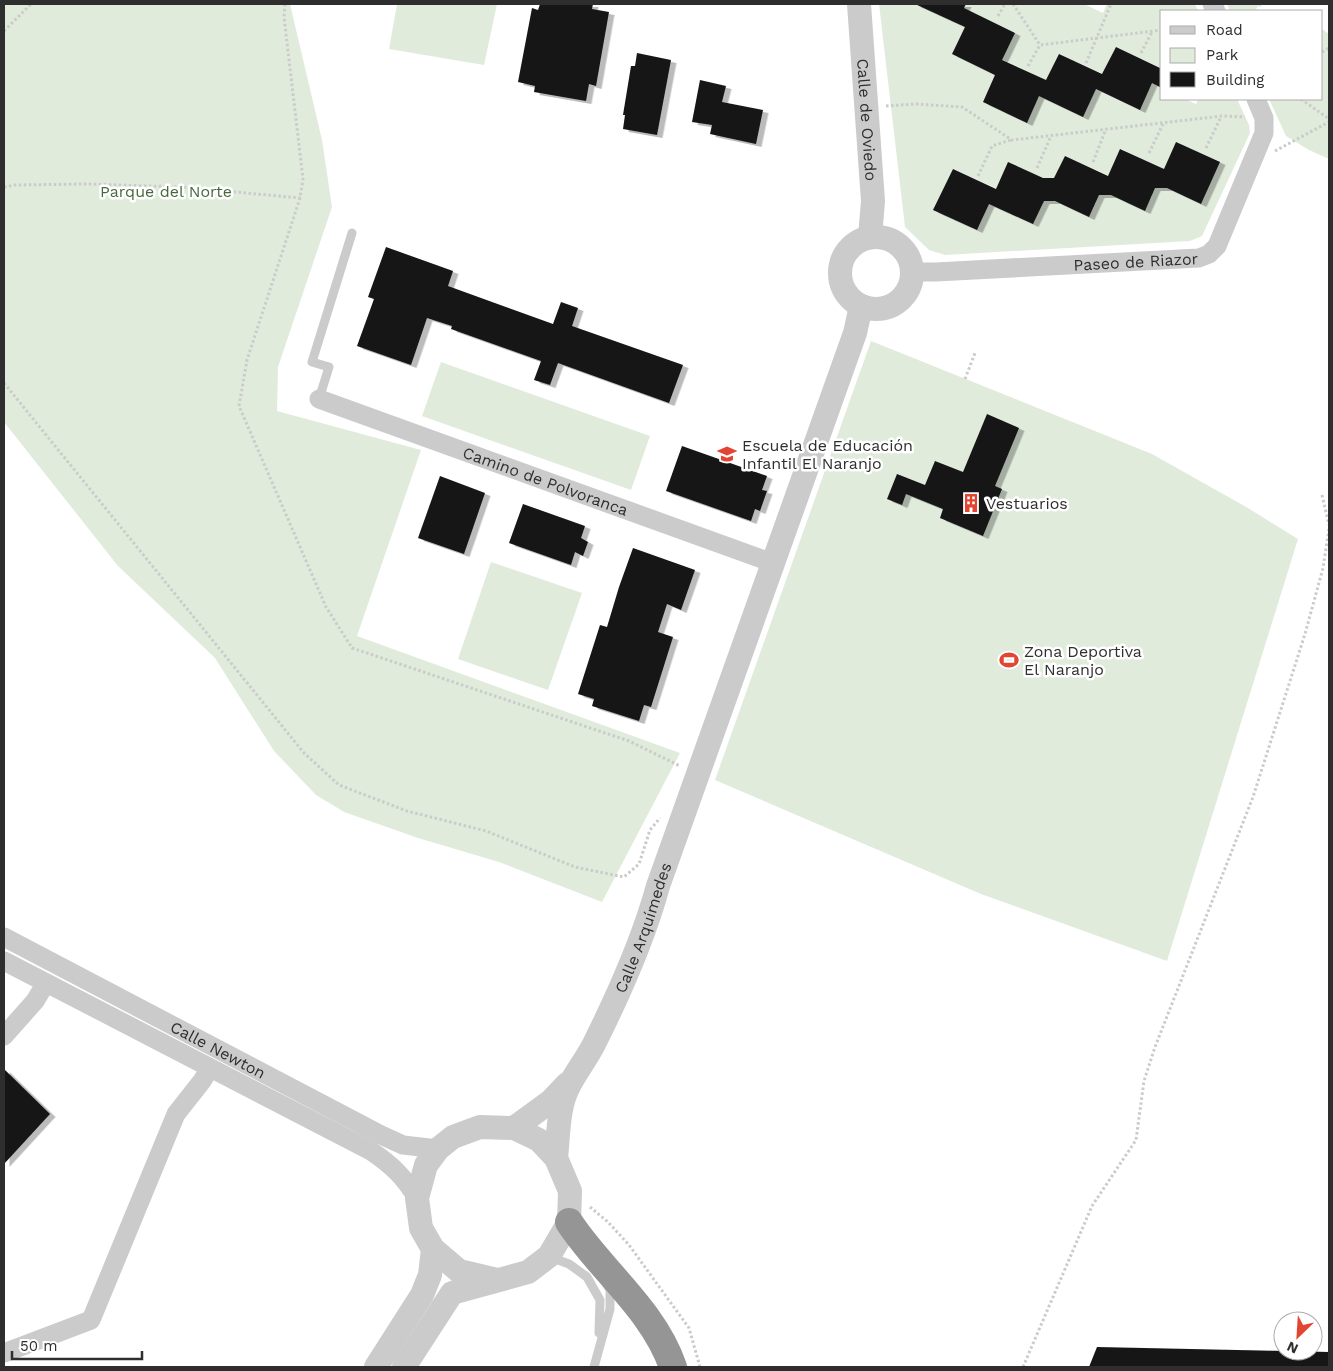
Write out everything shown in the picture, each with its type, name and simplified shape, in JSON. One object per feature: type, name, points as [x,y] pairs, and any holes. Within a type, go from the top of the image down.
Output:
[{"type":"highway","points":[[575,1232],[632,1297],[662,1343],[673,1367]]},
{"type":"street","name":"Calle de Oviedo","points":[[860,4],[873,201],[870,237]]},
{"type":"street","points":[[1256,100],[1264,118]]},
{"type":"street","name":"Paseo de Riazor","points":[[912,272],[1199,258],[1209,254],[1218,246],[1264,133],[1264,118]]},
{"type":"street","points":[[870,237],[879,237],[890,239],[902,248],[909,259],[912,272],[909,287],[905,294],[894,304],[875,309],[861,306],[854,301],[843,288],[840,270],[842,260],[848,249],[857,242],[870,237]]},
{"type":"street","points":[[698,776],[855,334],[861,306]]},
{"type":"street","name":"Camino de Polvoranca","points":[[319,399],[773,563]]},
{"type":"street","name":"Calle Arquímedes","points":[[556,1158],[562,1104],[575,1075],[592,1047],[615,1001],[650,918],[658,886],[698,776]]},
{"type":"street","name":"Calle Newton","points":[[4,938],[381,1135],[403,1145],[438,1149]]},
{"type":"street","name":"Calle Newton","points":[[4,961],[371,1151],[405,1179],[417,1198]]},
{"type":"street","points":[[4,1036],[35,1001],[46,983]]},
{"type":"street","points":[[4,1352],[91,1320],[176,1114],[210,1068]]},
{"type":"street","name":"Calle Arquímedes","points":[[514,1128],[551,1102],[575,1075]]},
{"type":"street","points":[[404,1367],[452,1293],[497,1280],[512,1278],[528,1272],[575,1232],[570,1191],[556,1158],[539,1140],[514,1128],[480,1127],[453,1137],[438,1149],[426,1165],[417,1198],[421,1228],[433,1249],[459,1271],[497,1280]]},
{"type":"street","points":[[376,1367],[422,1295],[430,1274],[433,1249]]},
{"type":"lane","points":[[319,399],[329,366],[312,362],[352,234]]},
{"type":"lane","points":[[575,1232],[610,1290],[610,1309],[594,1367]]},
{"type":"lane","points":[[549,1256],[569,1264],[588,1277],[600,1300],[599,1346]]},
{"type":"path","points":[[4,31],[31,4]]},
{"type":"path","points":[[280,4],[284,5],[303,179],[300,198],[247,360],[239,406],[326,607],[352,648],[629,741],[698,776]]},
{"type":"path","points":[[998,16],[1005,4]]},
{"type":"path","points":[[1013,4],[1040,45]]},
{"type":"path","points":[[1086,63],[1110,4]]},
{"type":"path","points":[[1040,45],[1160,30]]},
{"type":"path","points":[[1141,54],[1152,32]]},
{"type":"path","points":[[1028,66],[1040,45]]},
{"type":"path","points":[[1275,151],[1329,120],[1302,100]]},
{"type":"path","points":[[866,107],[916,104],[962,107],[1012,140]]},
{"type":"path","points":[[978,176],[992,146],[1012,140],[1222,116],[1264,118]]},
{"type":"path","points":[[1206,148],[1222,116]]},
{"type":"path","points":[[1149,153],[1164,123]]},
{"type":"path","points":[[1093,162],[1106,129]]},
{"type":"path","points":[[1037,168],[1051,136]]},
{"type":"path","points":[[4,187],[87,184],[181,187],[300,198]]},
{"type":"path","points":[[965,379],[975,353]]},
{"type":"path","points":[[4,383],[304,752],[339,785],[406,811],[486,831],[575,867],[624,877],[638,864],[650,830],[665,813],[689,798]]},
{"type":"path","points":[[1322,495],[1329,525]]},
{"type":"path","points":[[1023,1367],[1092,1206],[1136,1140],[1144,1081],[1253,797],[1305,634],[1323,568],[1329,529]]},
{"type":"path","points":[[570,1191],[608,1222],[629,1245],[658,1283],[689,1328],[700,1367]]},
{"type":"green space","name":"Parque del Norte","points":[[4,4],[290,4],[322,140],[332,207],[278,367],[277,411],[421,450],[357,636],[680,753],[602,902],[499,862],[418,838],[344,812],[316,795],[274,751],[215,658],[118,566],[4,422]]},
{"type":"green space","points":[[397,4],[497,4],[484,65],[389,49]]},
{"type":"green space","points":[[879,4],[922,4],[921,6],[973,31],[959,39],[952,54],[1004,79],[990,87],[983,102],[1026,123],[1031,92],[1088,86],[1139,110],[1146,95],[1144,79],[1160,87],[1160,100],[1187,100],[1196,104],[1198,100],[1237,100],[1249,125],[1250,133],[1202,236],[1190,241],[945,255],[929,250],[905,227]],"holes":[[[1177,143],[1220,163],[1213,177],[1206,174],[1201,204],[1150,180],[1152,196],[1145,210],[1094,187],[1096,203],[1089,217],[1038,194],[982,200],[984,216],[977,230],[934,210],[953,169],[1004,192],[1060,186],[1058,170],[1065,156],[1116,179],[1114,163],[1121,149],[1172,173]]]},
{"type":"green space","points":[[966,4],[1084,4],[1103,13],[1107,4],[1195,4],[1198,10],[1160,10],[1160,68],[1116,47],[1103,74],[1059,54],[1052,69],[1054,84],[995,56],[1008,47],[1015,33],[964,8]]},
{"type":"green space","points":[[1227,4],[1263,4],[1260,7],[1258,6],[1256,10],[1230,10]]},
{"type":"green space","points":[[1323,30],[1329,34],[1329,159],[1286,136],[1269,100],[1323,100]]},
{"type":"green space","name":"Zona Deportiva El Naranjo","points":[[871,341],[1152,454],[1248,508],[1298,539],[1167,961],[981,894],[715,780]]},
{"type":"green space","points":[[441,362],[650,436],[631,490],[422,416]]},
{"type":"green space","points":[[491,562],[582,593],[548,690],[458,659]]},
{"type":"building","points":[[540,4],[593,4],[592,9],[609,12],[596,86],[589,84],[586,101],[534,92],[535,86],[518,82],[532,8],[538,10]]},
{"type":"building","points":[[915,4],[966,4],[964,8],[1015,33],[1002,60],[1046,80],[1059,54],[1102,74],[1116,47],[1160,68],[1160,87],[1152,83],[1140,110],[1096,89],[1083,117],[1039,96],[1027,123],[983,102],[995,75],[952,54],[965,27]]},
{"type":"building","points":[[637,53],[671,60],[657,135],[623,129],[625,115],[623,115],[631,66],[635,66]]},
{"type":"building","points":[[700,80],[726,86],[722,102],[763,110],[756,144],[710,134],[712,125],[692,122]]},
{"type":"building","points":[[1176,142],[1220,162],[1201,204],[1167,188],[1155,188],[1145,211],[1111,195],[1099,195],[1089,217],[1055,201],[1044,201],[1033,224],[989,204],[977,230],[933,210],[953,169],[996,189],[1008,162],[1043,178],[1054,178],[1065,156],[1108,176],[1120,149],[1164,169]]},
{"type":"building","points":[[386,247],[453,271],[448,286],[553,324],[561,302],[578,308],[572,326],[683,365],[669,403],[558,363],[550,385],[534,380],[541,361],[451,329],[452,326],[427,318],[411,365],[357,346],[374,299],[368,297]]},
{"type":"building","points":[[987,414],[1019,428],[995,486],[1002,489],[983,536],[940,518],[943,509],[906,494],[902,505],[887,499],[897,474],[925,485],[935,461],[963,472]]},
{"type":"building","points":[[682,446],[767,476],[762,490],[767,491],[760,511],[755,509],[751,521],[666,491]]},
{"type":"building","points":[[440,476],[485,493],[464,554],[418,538]]},
{"type":"building","points":[[523,504],[585,526],[581,538],[588,542],[583,556],[575,552],[571,565],[509,543]]},
{"type":"building","points":[[633,548],[695,570],[681,610],[667,604],[658,632],[673,637],[651,707],[644,705],[639,721],[592,706],[594,699],[578,694],[600,625],[607,627]]},
{"type":"building","points":[[4,1069],[50,1114],[4,1164]]},
{"type":"building","points":[[1097,1347],[1273,1351],[1273,1361],[1323,1361],[1323,1352],[1329,1352],[1329,1367],[1089,1367]]},
{"type":"place","name":"Escuela de Educación Infantil El Naranjo","points":[[727,454]]},
{"type":"place","name":"Vestuarios","points":[[971,503]]},
{"type":"place","name":"Zona Deportiva El Naranjo","points":[[1009,660]]}]
